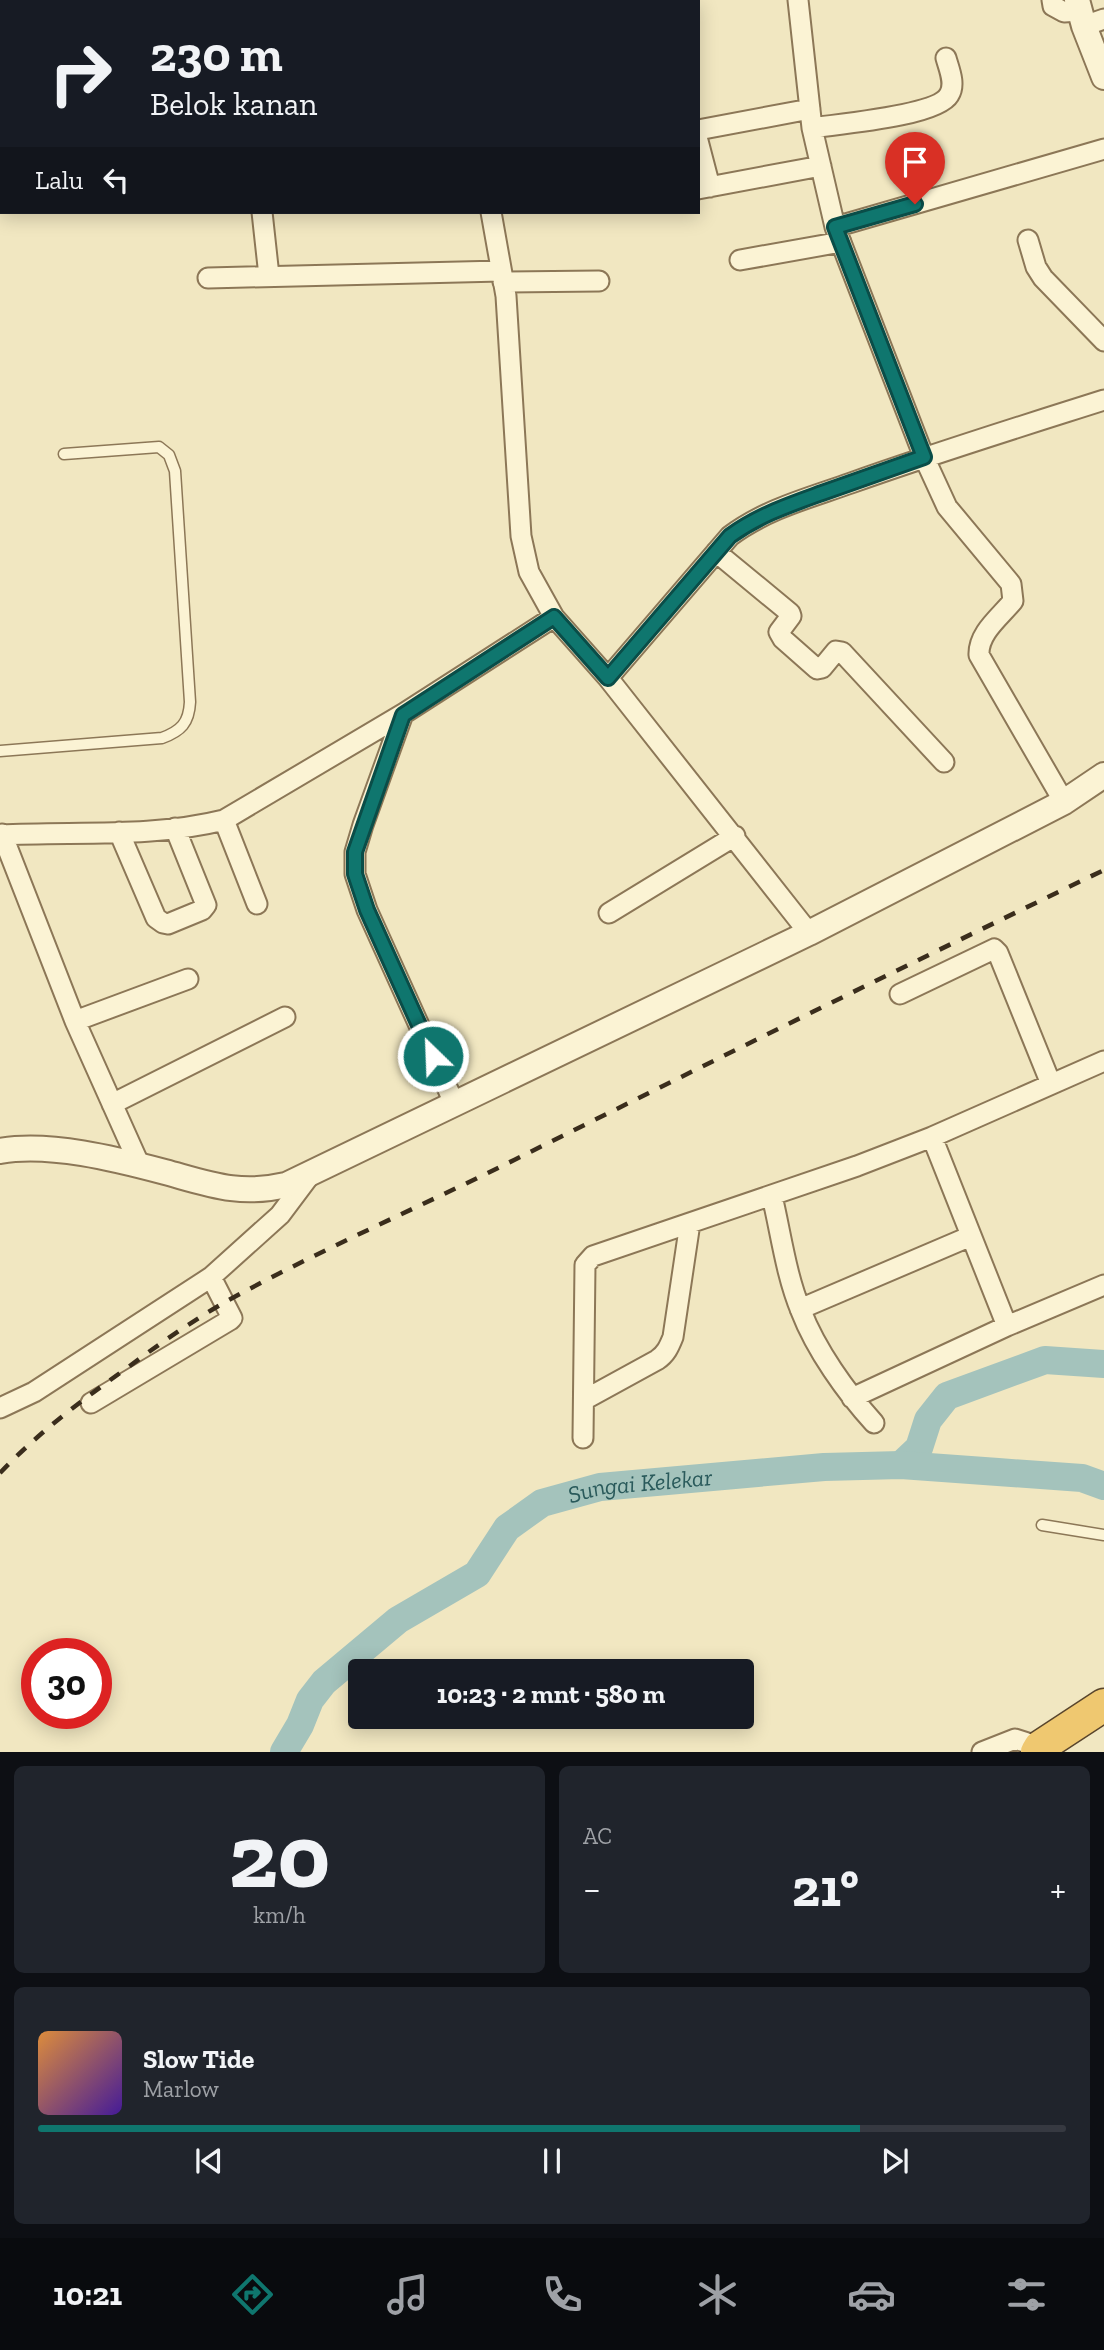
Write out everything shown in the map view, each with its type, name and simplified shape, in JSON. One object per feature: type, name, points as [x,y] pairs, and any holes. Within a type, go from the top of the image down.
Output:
[{"type":"highway","points":[[1038,1749],[1104,1705]]},
{"type":"street","points":[[798,0],[811,119],[838,234],[924,457],[947,507],[1012,583],[1013,601],[982,636],[978,646],[979,655],[1064,802]]},
{"type":"street","points":[[1052,0],[1053,6],[1064,12],[1086,14],[1104,77]]},
{"type":"street","points":[[700,130],[919,111],[942,104],[949,96],[953,86],[946,58]]},
{"type":"street","points":[[740,260],[838,234],[1104,149]]},
{"type":"street","points":[[700,157],[704,188],[821,166]]},
{"type":"street","points":[[262,214],[269,276]]},
{"type":"street","points":[[491,214],[502,276],[521,536],[529,572],[554,617],[608,678],[809,933]]},
{"type":"street","points":[[1028,240],[1036,267],[1043,278],[1104,341]]},
{"type":"street","points":[[208,278],[502,276],[599,281]]},
{"type":"street","points":[[608,678],[730,536],[765,514],[924,457],[1104,400]]},
{"type":"street","points":[[716,552],[790,613],[791,617],[779,632],[783,639],[817,669],[836,651],[842,652],[944,762]]},
{"type":"street","points":[[140,1166],[75,1021],[1,834],[119,832],[176,828],[224,820],[403,715],[554,617]]},
{"type":"street","points":[[403,715],[363,825],[355,852],[355,874],[367,910],[455,1105]]},
{"type":"street","points":[[0,1151],[35,1147],[140,1166],[229,1190],[262,1191],[286,1185],[809,933],[1064,802],[1104,775]]},
{"type":"street","points":[[224,820],[257,904]]},
{"type":"street","points":[[119,832],[156,918],[168,924],[202,910],[206,905],[176,828]]},
{"type":"street","points":[[609,913],[735,836]]},
{"type":"street","points":[[900,994],[994,949],[998,953],[1051,1084]]},
{"type":"street","points":[[75,1021],[188,979]]},
{"type":"street","points":[[112,1104],[285,1017]]},
{"type":"street","points":[[583,1438],[585,1265],[588,1259],[604,1250],[857,1166],[932,1137],[1104,1061]]},
{"type":"street","points":[[932,1137],[1007,1326]]},
{"type":"street","points":[[0,1408],[34,1392],[211,1277],[280,1215],[310,1175]]},
{"type":"street","points":[[772,1196],[800,1309],[808,1329],[852,1398],[874,1423]]},
{"type":"street","points":[[583,1400],[666,1353],[673,1337],[690,1223]]},
{"type":"street","points":[[800,1309],[971,1236]]},
{"type":"street","points":[[91,1403],[232,1318],[211,1277]]},
{"type":"street","points":[[852,1398],[1007,1326],[1104,1285]]},
{"type":"street","points":[[982,1752],[1015,1739],[1038,1749]]},
{"type":"lane","points":[[0,751],[162,738],[183,727],[189,717],[175,471],[169,455],[159,447],[64,453]]},
{"type":"lane","points":[[1042,1525],[1104,1535]]},
{"type":"waterway","points":[[901,1465],[919,1448],[928,1420],[947,1396],[1045,1360],[1104,1364]]},
{"type":"waterway","name":"Sungai Kelekar","points":[[284,1752],[300,1725],[310,1700],[324,1682],[398,1620],[477,1574],[507,1528],[542,1503],[600,1487],[824,1467],[901,1465],[1082,1478],[1104,1486]]},
{"type":"railway","points":[[0,1473],[77,1405],[163,1342],[227,1301],[1104,870]]},
{"type":"route","points":[[433,1056],[367,910],[355,874],[355,852],[363,825],[403,715],[554,617],[608,678],[730,536],[747,524],[799,501],[924,457],[835,227],[915,204]]}]
